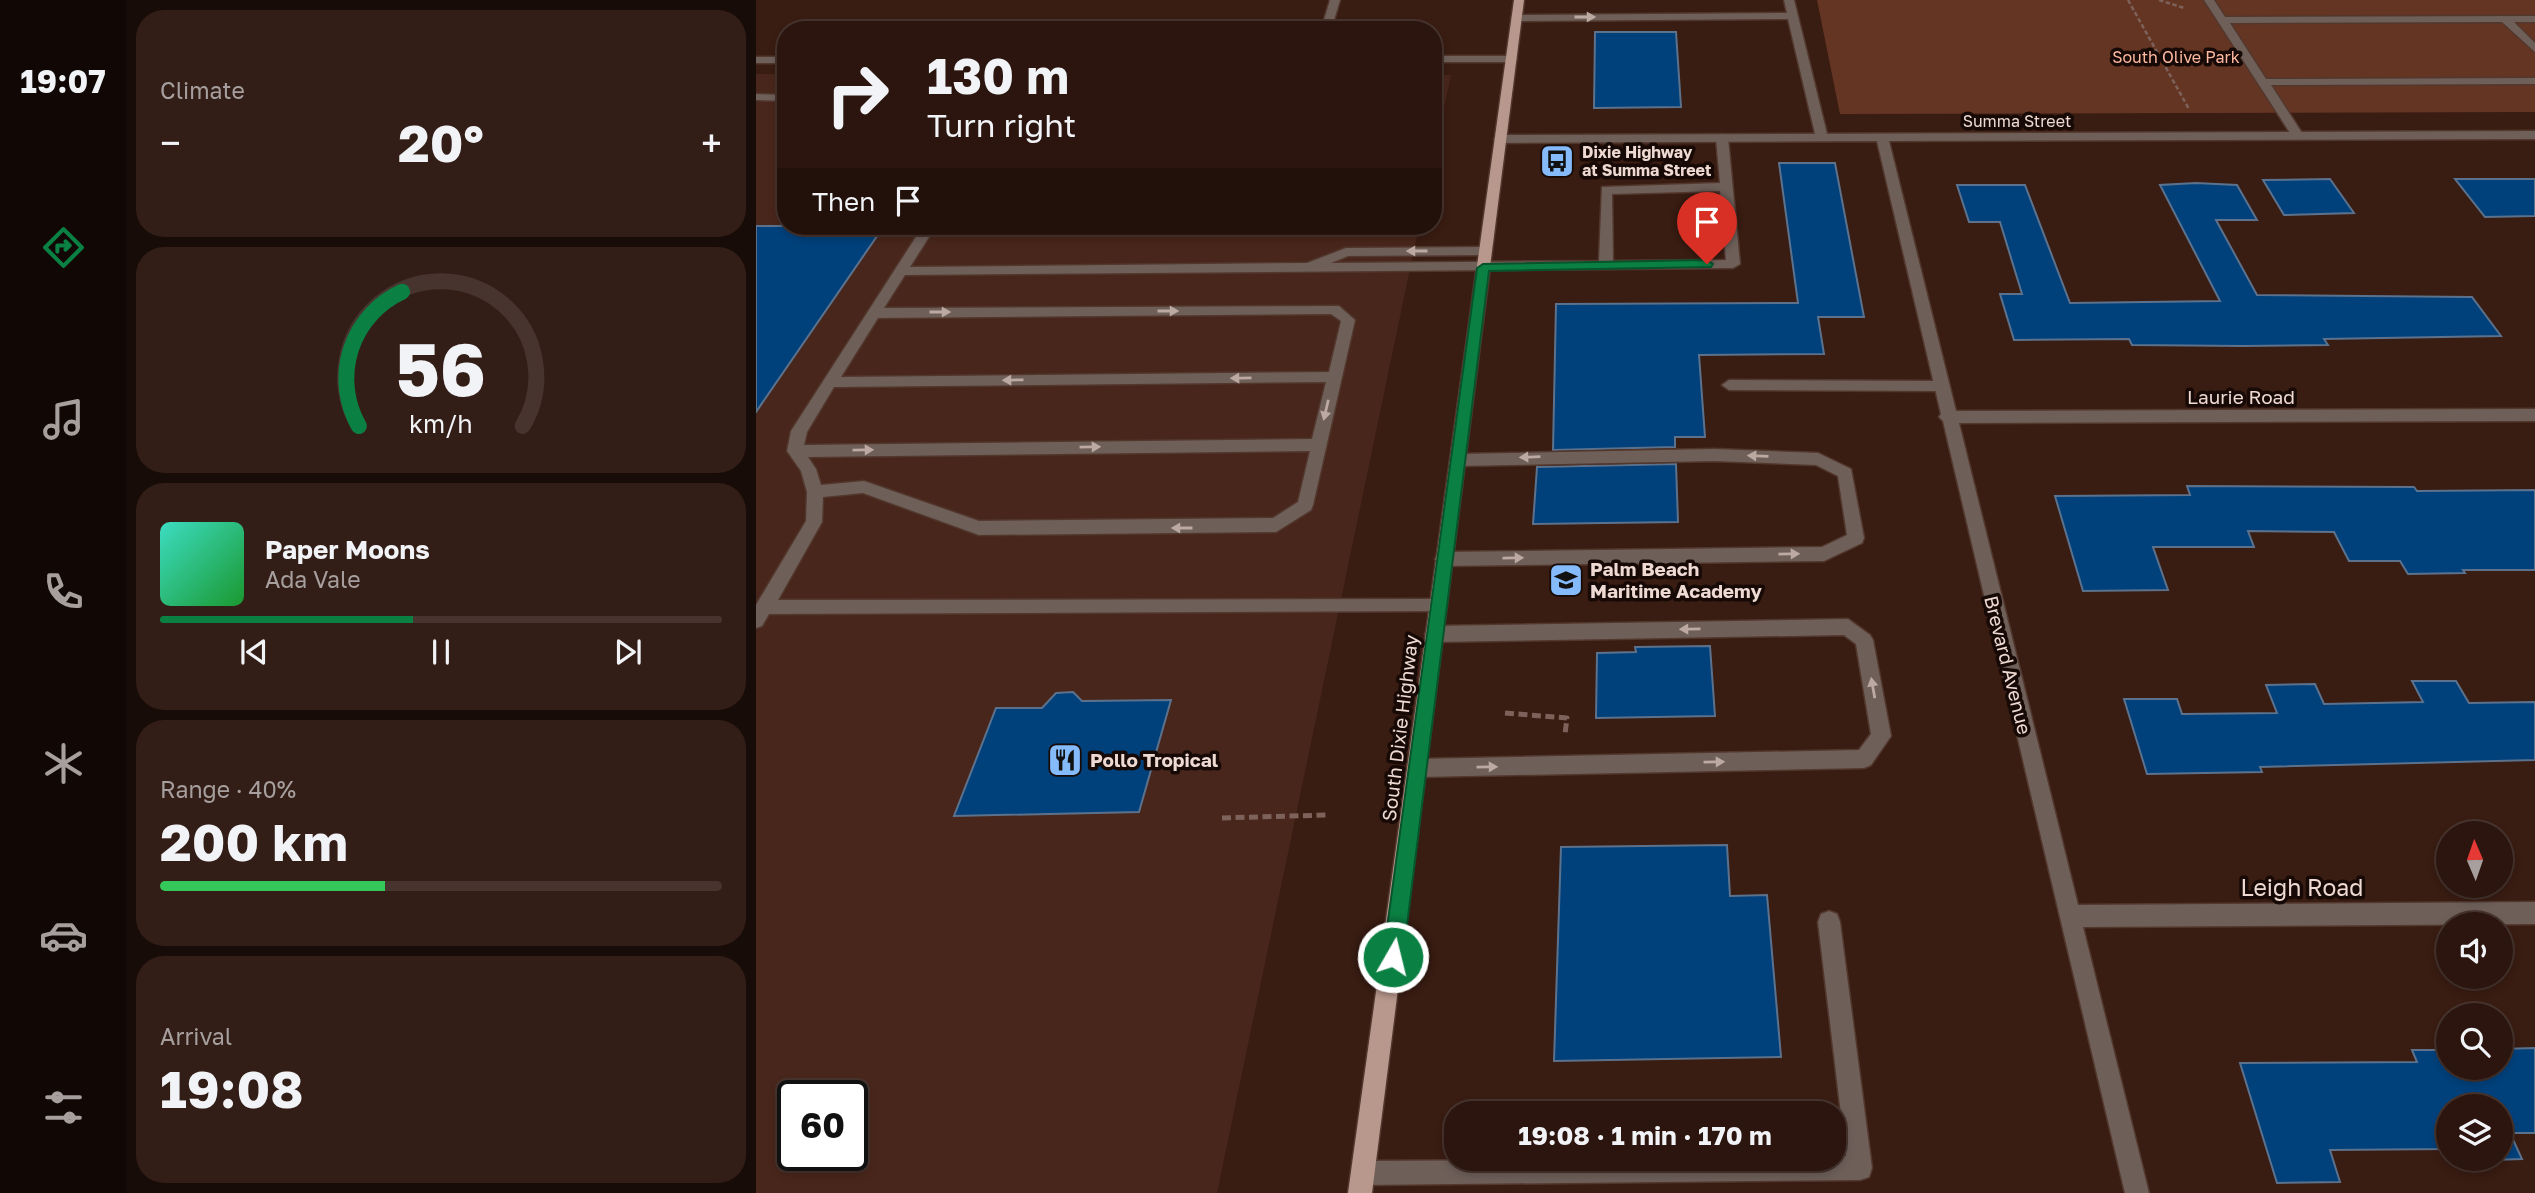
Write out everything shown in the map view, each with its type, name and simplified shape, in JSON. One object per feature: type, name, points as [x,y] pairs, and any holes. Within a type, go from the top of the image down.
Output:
[{"type":"main road","points":[[1500,139],[1519,0]]},
{"type":"main road","name":"South Dixie Highway","points":[[1362,1183],[1419,768],[1434,634],[1500,139]]},
{"type":"street","points":[[1329,21],[1335,0]]},
{"type":"street","points":[[1789,0],[1822,138]]},
{"type":"street","points":[[2198,0],[2219,0]]},
{"type":"street","points":[[2209,0],[2298,136]]},
{"type":"street","points":[[1516,18],[1793,16]]},
{"type":"street","points":[[2505,19],[2535,49]]},
{"type":"street","points":[[2222,20],[2535,19]]},
{"type":"street","points":[[1442,59],[1511,59]]},
{"type":"street","points":[[756,60],[777,60]]},
{"type":"street","points":[[2263,82],[2535,80]]},
{"type":"street","points":[[756,97],[777,98]]},
{"type":"street","name":"Summa Street","points":[[1500,139],[2535,135]]},
{"type":"street","name":"Brevard Avenue","points":[[1882,137],[1947,418],[2137,1193]]},
{"type":"street","points":[[900,271],[1304,269],[1484,259],[1606,266],[1732,264],[1722,138]]},
{"type":"street","points":[[1606,266],[1606,190],[1726,187]]},
{"type":"street","points":[[760,614],[814,522],[815,492],[808,468],[795,451],[799,430],[923,235]]},
{"type":"street","points":[[815,492],[864,487],[979,528],[1276,526],[1305,505],[1348,320],[1334,309],[872,313]]},
{"type":"street","points":[[828,382],[1333,377]]},
{"type":"street","points":[[1729,385],[1940,386]]},
{"type":"street","name":"Laurie Road","points":[[1947,418],[2535,415]]},
{"type":"street","points":[[795,451],[1318,445]]},
{"type":"street","points":[[1444,559],[1824,554],[1856,538],[1844,473],[1818,459],[1714,455],[1458,460]]},
{"type":"street","points":[[760,614],[1438,606]]},
{"type":"street","points":[[1419,768],[1864,759],[1881,736],[1864,640],[1849,627],[1434,634]]},
{"type":"street","name":"Leigh Road","points":[[2069,916],[2535,913]]},
{"type":"street","points":[[1362,1183],[1860,1168],[1829,922]]},
{"type":"path","points":[[2128,0],[2189,110]]},
{"type":"path","points":[[1505,713],[1567,718],[1563,741]]},
{"type":"path","points":[[1222,818],[1327,815]]},
{"type":"shaded area","points":[[756,74],[777,74],[777,235],[1417,235],[1217,1193],[756,1193]]},
{"type":"shaded area","points":[[1442,75],[1451,75],[1442,117]]},
{"type":"green space","name":"South Olive Park","points":[[1817,0],[2535,0],[2535,112],[1840,114]]},
{"type":"building","points":[[1595,32],[1676,32],[1681,107],[1594,108]]},
{"type":"building","points":[[1779,163],[1835,163],[1864,317],[1818,317],[1824,354],[1699,355],[1705,437],[1675,437],[1675,447],[1553,450],[1556,304],[1798,303]]},
{"type":"building","points":[[2330,179],[2354,213],[2284,215],[2263,180]]},
{"type":"building","points":[[2455,179],[2535,179],[2535,216],[2485,217]]},
{"type":"building","points":[[1957,185],[2025,185],[2070,303],[2220,301],[2160,185],[2237,185],[2257,220],[2216,220],[2257,295],[2472,297],[2501,336],[2324,339],[2328,345],[2243,346],[2132,345],[2129,339],[2014,340],[2000,294],[2022,294],[2000,222],[1969,222]]},
{"type":"building","points":[[756,226],[777,226],[777,235],[878,235],[756,412]]},
{"type":"building","points":[[1676,464],[1678,522],[1533,524],[1537,467]]},
{"type":"building","points":[[2187,486],[2414,487],[2417,491],[2535,490],[2535,570],[2463,570],[2465,573],[2408,574],[2400,561],[2349,561],[2334,532],[2248,531],[2254,547],[2153,547],[2168,590],[2083,591],[2055,496],[2190,495]]},
{"type":"building","points":[[1710,646],[1715,716],[1596,718],[1597,653],[1636,652],[1635,647]]},
{"type":"building","points":[[2412,681],[2456,681],[2469,703],[2535,702],[2535,760],[2260,767],[2262,772],[2147,774],[2124,699],[2177,699],[2182,714],[2277,713],[2266,685],[2315,684],[2324,704],[2423,702]]},
{"type":"building","name":"Pollo Tropical","points":[[1073,692],[1082,701],[1171,700],[1139,812],[954,816],[996,708],[1042,708],[1056,693]]},
{"type":"building","points":[[1727,845],[1730,896],[1767,895],[1781,1057],[1554,1061],[1561,847]]},
{"type":"building","points":[[2535,1048],[2535,1133],[2513,1133],[2513,1094],[2436,1094],[2436,1149],[2330,1150],[2340,1182],[2277,1183],[2240,1063],[2417,1062],[2412,1050],[2436,1050],[2436,1080],[2513,1080],[2513,1049]]},
{"type":"building","points":[[2513,1140],[2522,1159],[2513,1159]]},
{"type":"place","name":"Dixie Highway at Summa Street","points":[[1557,161]]},
{"type":"place","name":"Palm Beach Maritime Academy","points":[[1566,580]]},
{"type":"place","name":"Pollo Tropical","points":[[1065,760]]},
{"type":"route","points":[[1393,957],[1483,268],[1707,264]]}]
